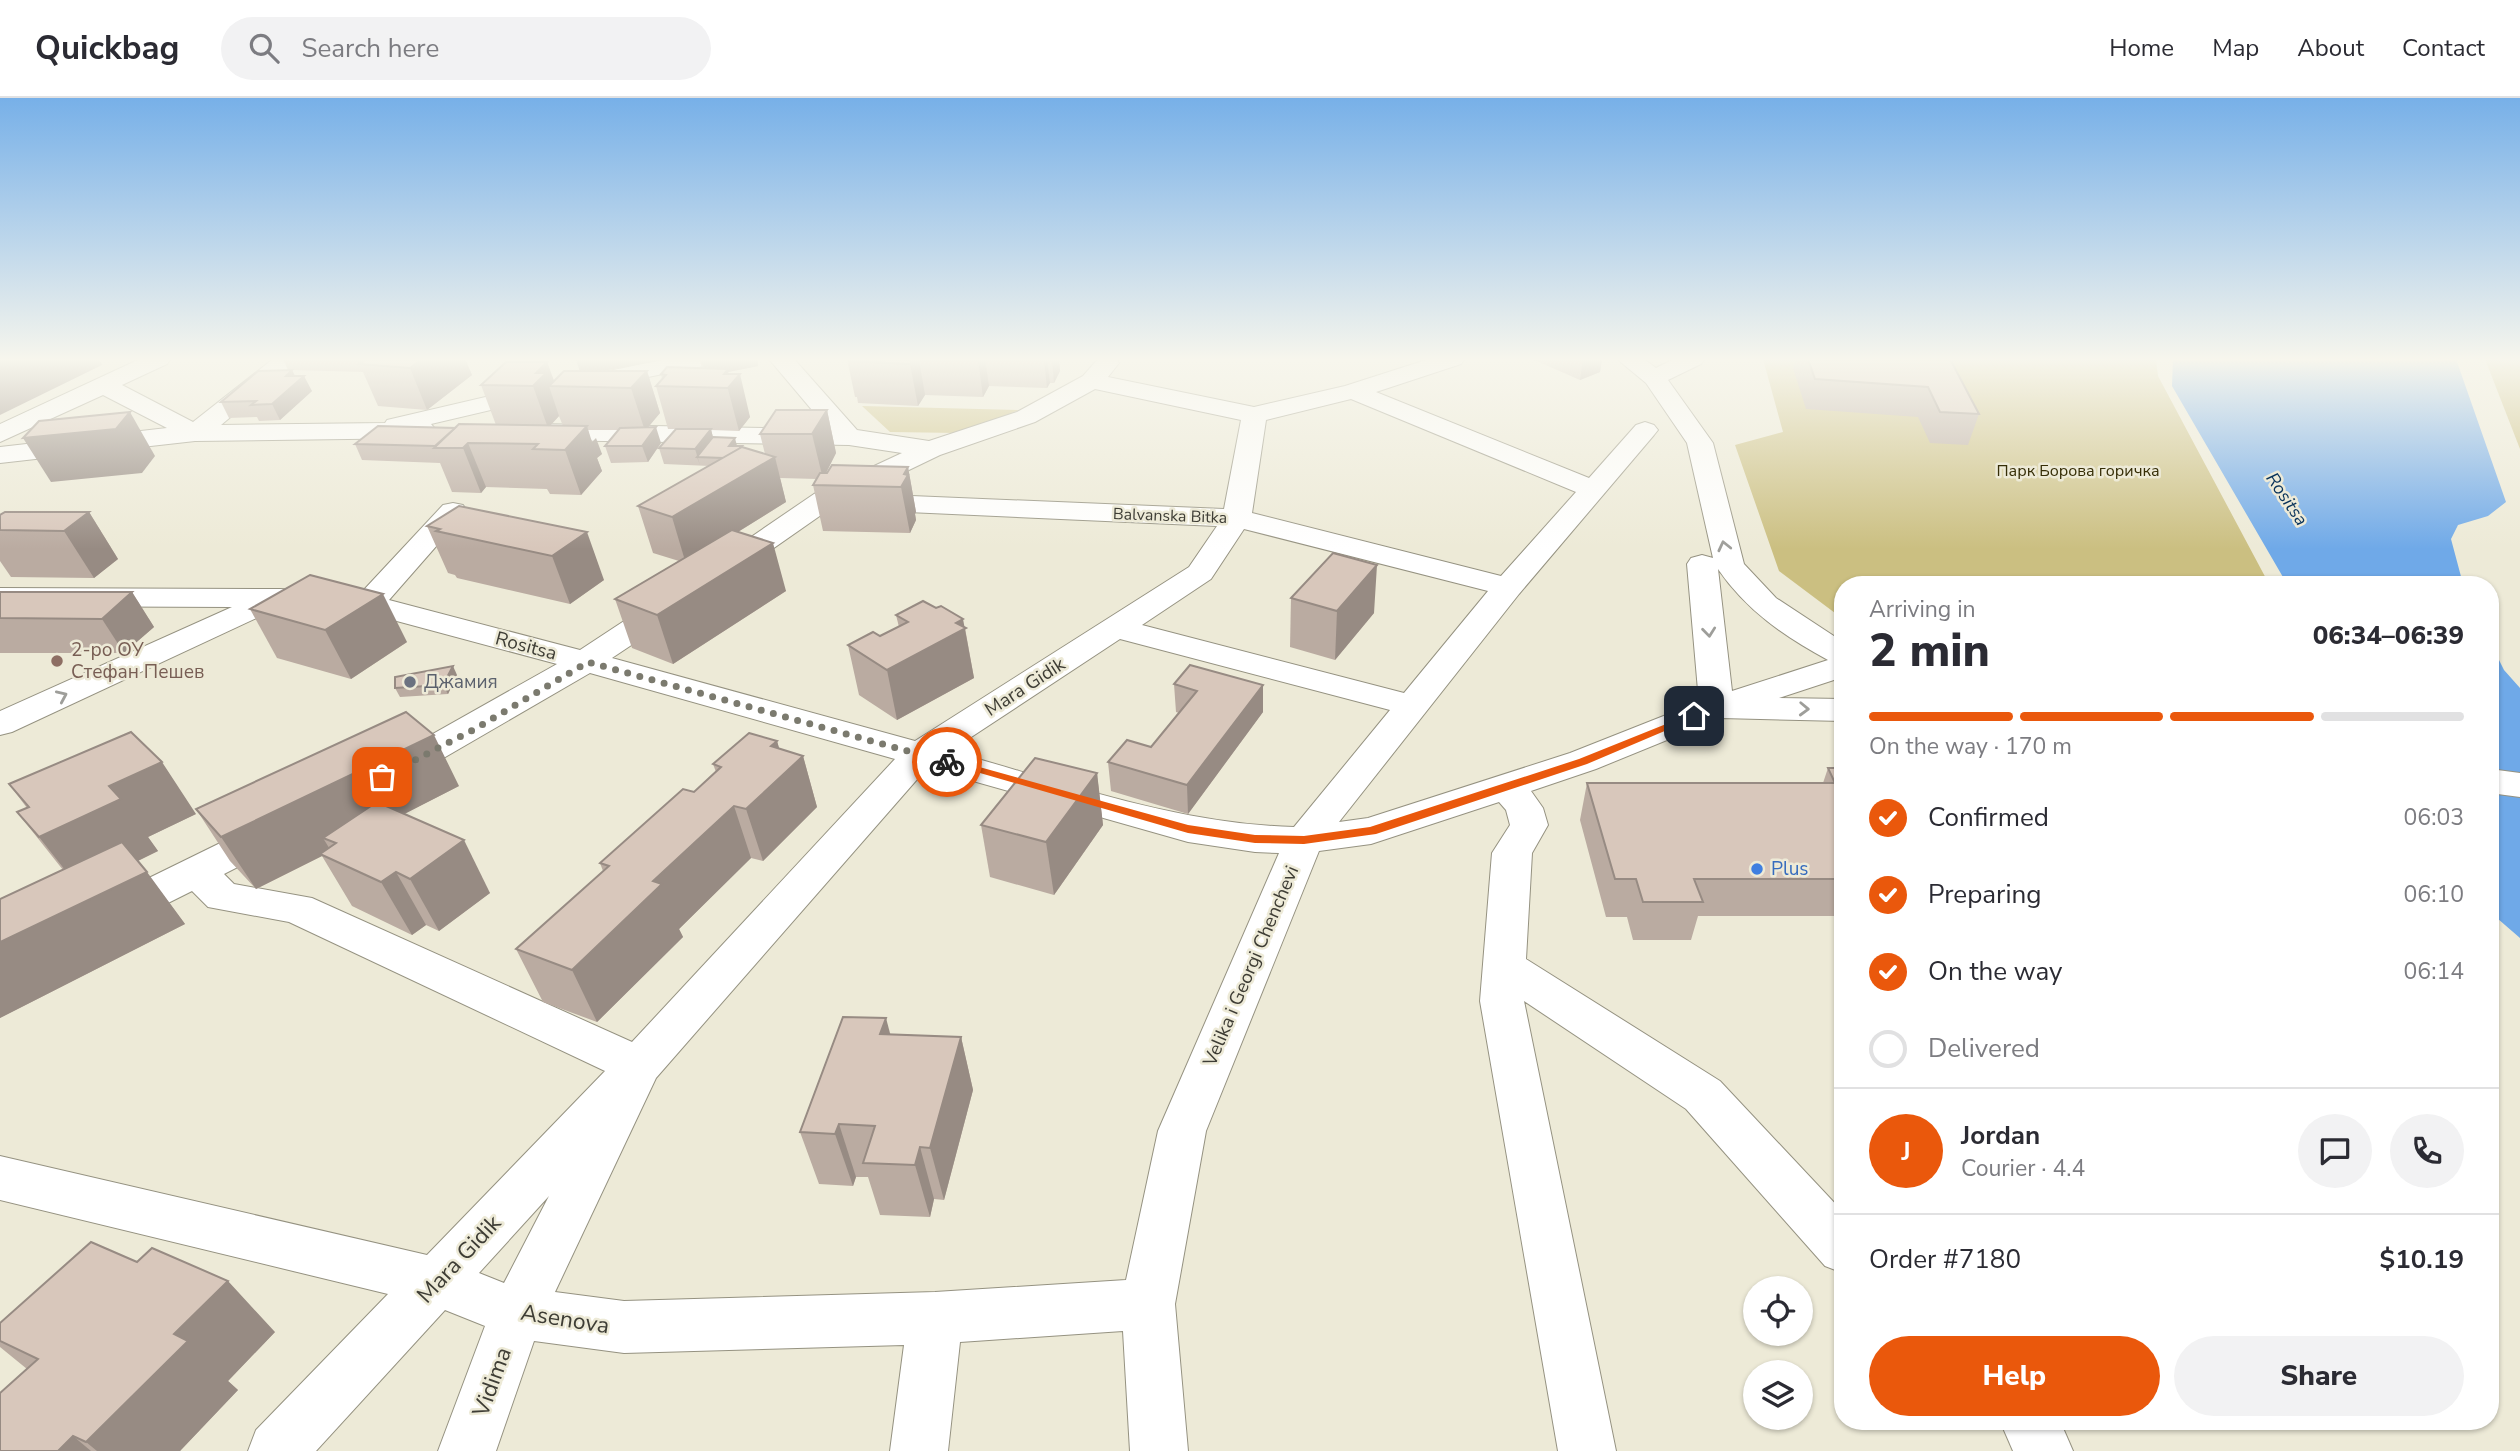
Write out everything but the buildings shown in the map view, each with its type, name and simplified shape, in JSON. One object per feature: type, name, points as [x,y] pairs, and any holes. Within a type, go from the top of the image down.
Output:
[{"type":"street","points":[[0,434],[25,422]]},
{"type":"street","points":[[174,422],[195,433]]},
{"type":"street","points":[[195,433],[209,422]]},
{"type":"street","points":[[378,430],[412,422]]},
{"type":"street","points":[[836,422],[849,437]]},
{"type":"street","points":[[366,785],[475,729],[588,662],[824,500],[930,449],[1011,422]]},
{"type":"street","name":"Mara Gidik","points":[[277,1451],[639,1066],[920,754],[1200,573],[1237,519],[1253,422]]},
{"type":"street","points":[[1429,422],[1592,489]]},
{"type":"street","name":"Velika i Georgi Chenchevi","points":[[1159,1451],[1148,1304],[1182,1131],[1304,840],[1410,705],[1508,587],[1653,422]]},
{"type":"street","points":[[1660,422],[1702,564],[1717,707],[1834,710]]},
{"type":"street","points":[[1666,422],[1700,443],[1729,564],[1738,579],[1834,661]]},
{"type":"street","points":[[0,455],[195,433],[475,431]]},
{"type":"street","points":[[517,432],[849,437],[930,449]]},
{"type":"street","name":"Balvanska Bitka","points":[[824,500],[1237,519],[1508,587]]},
{"type":"street","points":[[368,604],[453,511]]},
{"type":"street","points":[[1702,564],[1723,592],[1766,629],[1834,663]]},
{"type":"street","name":"Rositsa","points":[[0,597],[280,598],[368,604],[588,662],[1188,829],[1255,839],[1304,840],[1371,831],[1583,761],[1717,707],[1834,668]]},
{"type":"street","points":[[0,724],[280,598]]},
{"type":"street","points":[[1116,628],[1410,705]]},
{"type":"street","points":[[2499,760],[2520,763]]},
{"type":"street","points":[[2499,782],[2520,785]]},
{"type":"street","points":[[1507,786],[1524,808],[1529,825],[1512,853],[1502,1000],[1587,1451]]},
{"type":"street","points":[[86,925],[306,816]]},
{"type":"street","points":[[197,872],[222,897],[297,908],[639,1066]]},
{"type":"street","points":[[1504,966],[1703,1095],[1834,1239]]},
{"type":"street","name":"Mara Gidik","points":[[517,1313],[639,1066]]},
{"type":"street","name":"Asenova","points":[[0,1178],[438,1282],[517,1313],[624,1327],[934,1318],[1148,1304]]},
{"type":"street","name":"Vidima","points":[[467,1451],[517,1313]]},
{"type":"street","points":[[919,1451],[934,1318]]},
{"type":"street","points":[[2034,1430],[2044,1451]]},
{"type":"green space","points":[[879,422],[987,422],[959,433],[890,432]]},
{"type":"green space","name":"Парк Борова горичка","points":[[1780,422],[2183,422],[2265,576],[1834,576],[1834,612],[1779,571],[1735,445],[1783,432]]},
{"type":"green space","points":[[2510,422],[2520,422],[2520,449]]},
{"type":"water","points":[[2193,422],[2478,422],[2506,502],[2488,516],[2458,525],[2451,539],[2461,576],[2282,576]]},
{"type":"water","points":[[2499,660],[2520,688],[2520,938],[2499,920]]},
{"type":"way so far","points":[[382,777],[475,729],[588,662],[947,762]]},
{"type":"place","name":"2-ро ОУ Стефан Пешев","points":[[57,661]]},
{"type":"place","name":"Джамия","points":[[410,682]]},
{"type":"place","name":"Plus","points":[[1757,869]]},
{"type":"route","points":[[947,762],[1188,829],[1255,839],[1304,840],[1371,831],[1583,761],[1694,716]]}]
